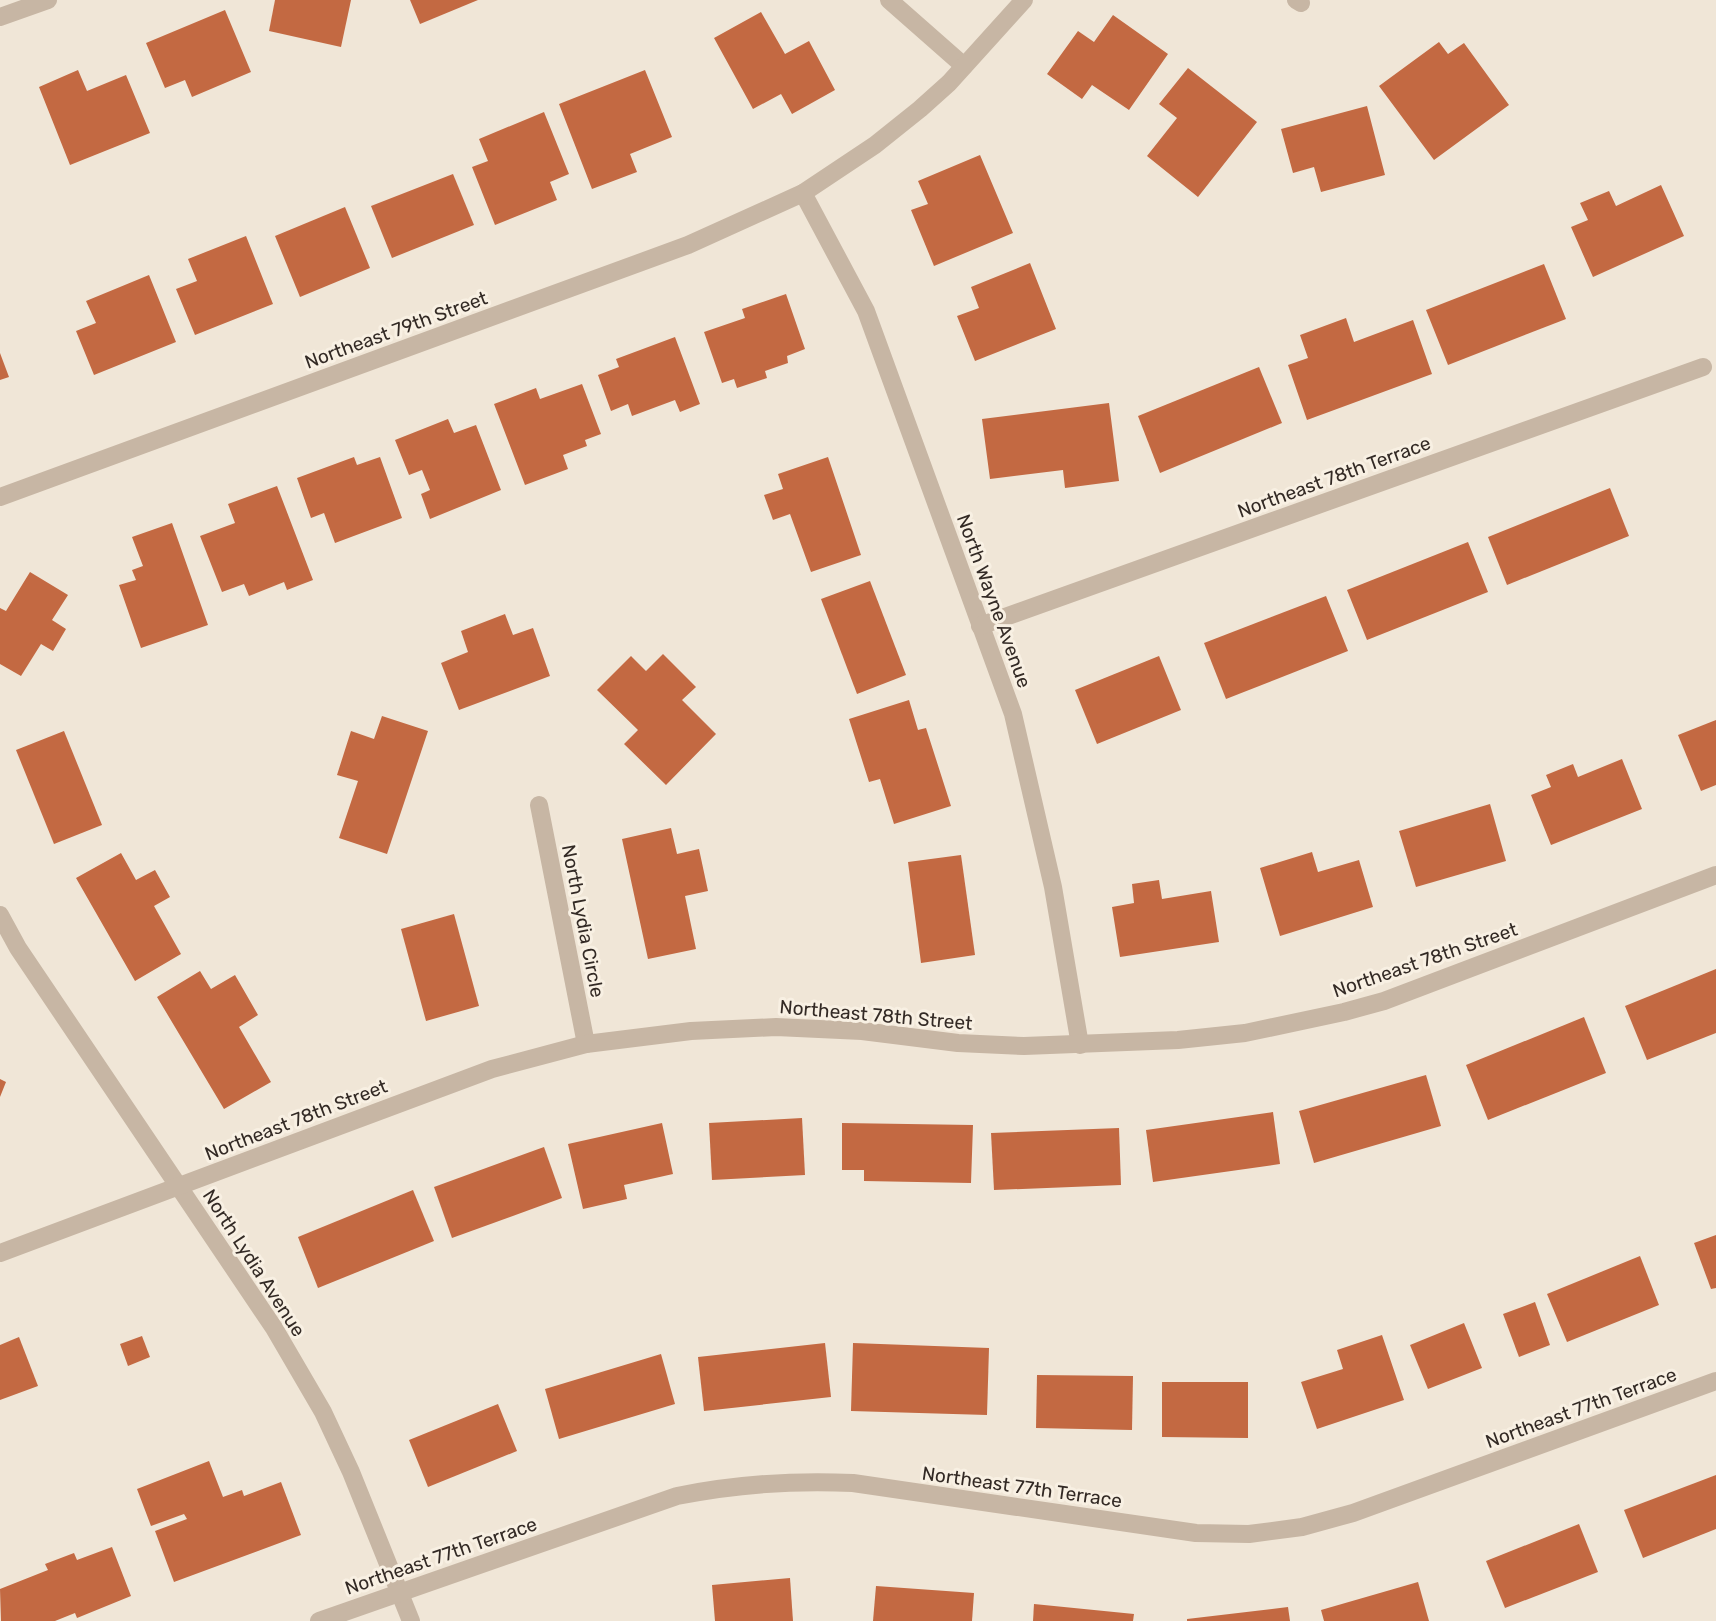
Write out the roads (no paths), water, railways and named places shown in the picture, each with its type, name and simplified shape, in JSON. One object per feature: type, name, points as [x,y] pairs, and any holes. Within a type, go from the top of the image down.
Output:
[{"type":"street","points":[[0,17],[48,0]]},
{"type":"street","points":[[889,0],[964,66]]},
{"type":"street","name":"Northeast 79th Street","points":[[0,497],[688,245],[803,193],[875,145],[911,116],[964,66],[1016,3]]},
{"type":"street","name":"North Wayne Avenue","points":[[803,193],[866,311],[1013,715],[1053,887],[1080,1045]]},
{"type":"street","name":"Northeast 78th Terrace","points":[[980,626],[1703,367]]},
{"type":"street","name":"North Lydia Circle","points":[[539,805],[586,1044]]},
{"type":"street","name":"Northeast 78th Street","points":[[0,1253],[492,1069],[586,1044],[691,1031],[776,1027],[862,1031],[958,1043],[1024,1046],[1178,1040],[1245,1033],[1384,1001],[1716,875]]},
{"type":"street","name":"North Lydia Avenue","points":[[0,915],[18,948],[274,1328],[323,1412],[351,1472],[411,1621]]},
{"type":"street","name":"Northeast 77th Terrace","points":[[319,1621],[677,1496],[726,1486],[802,1480],[853,1483],[1196,1533],[1249,1534],[1302,1527],[1353,1513],[1716,1381]]}]
